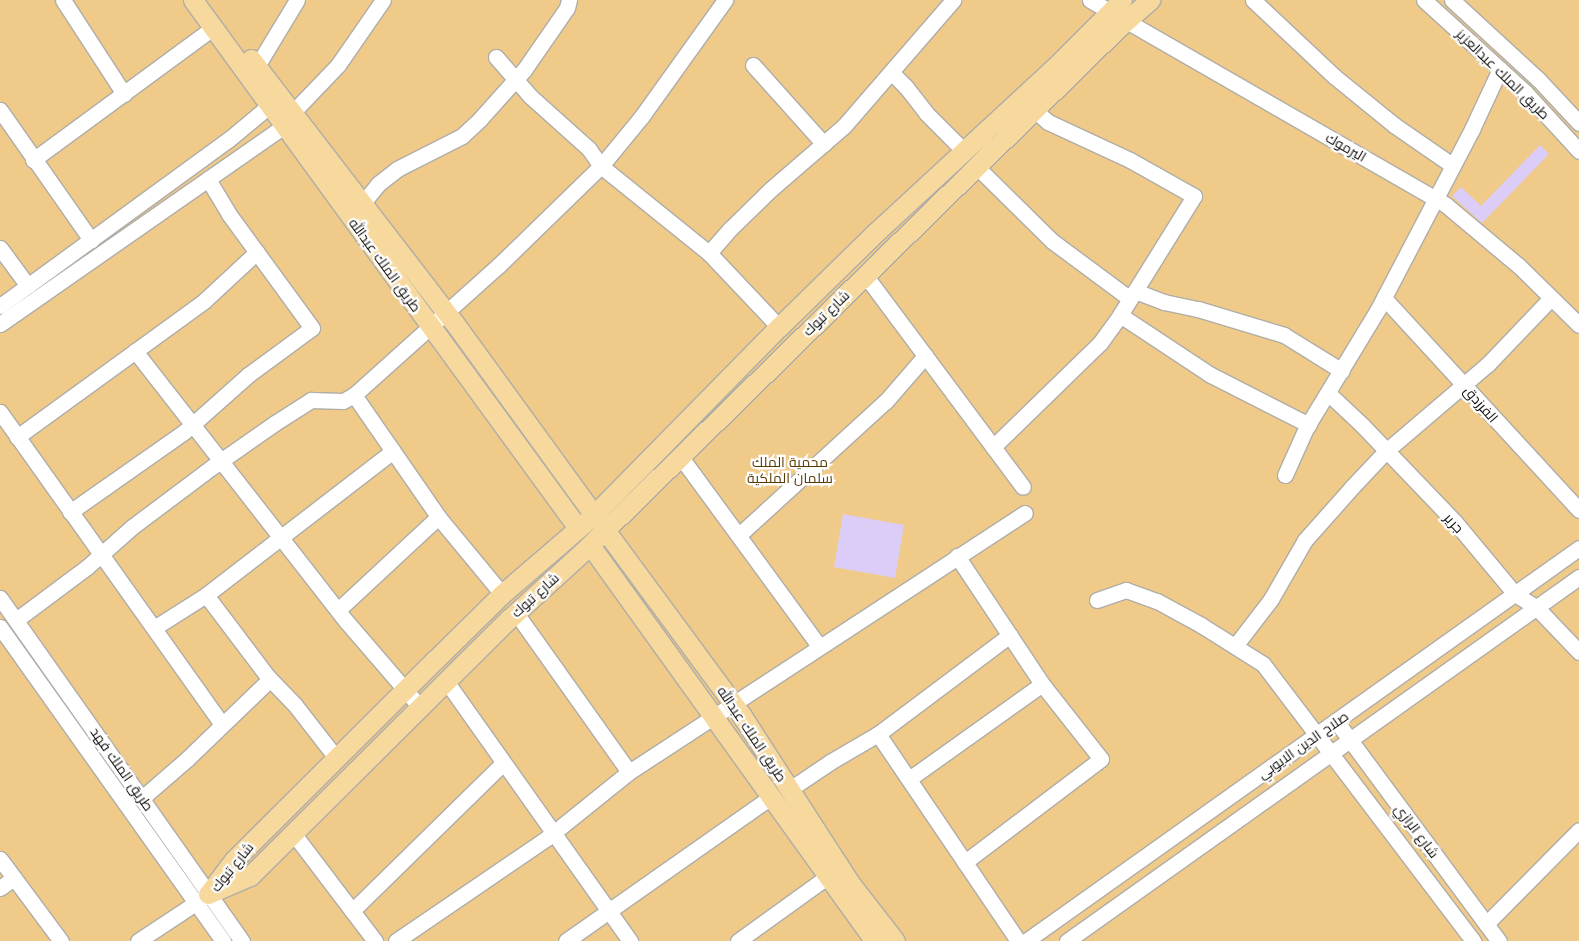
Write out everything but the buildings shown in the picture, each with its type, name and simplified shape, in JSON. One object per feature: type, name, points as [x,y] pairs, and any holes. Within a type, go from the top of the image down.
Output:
[{"type":"main road","name":"طريق الملك عبدالله","points":[[193,0],[269,106],[288,120],[362,204],[447,313],[734,705],[850,883],[894,941]]},
{"type":"main road","name":"طريق الملك عبدالله","points":[[207,0],[256,66],[288,120],[430,326],[578,528]]},
{"type":"main road","name":"شارع تبوك","points":[[202,899],[234,860],[502,594],[578,528],[600,523],[680,456],[978,167],[1034,110],[1150,0]]},
{"type":"main road","name":"شارع تبوك","points":[[202,899],[250,876],[446,681],[590,545],[600,523],[779,327],[875,233],[965,152],[1116,6]]},
{"type":"main road","name":"طريق الملك عبدالله","points":[[590,545],[875,941]]},
{"type":"street","points":[[63,0],[124,94]]},
{"type":"street","points":[[256,66],[297,0]]},
{"type":"street","points":[[0,324],[208,179],[288,120],[338,65],[383,0]]},
{"type":"street","points":[[362,204],[378,184],[397,169],[462,136],[515,80],[547,37],[566,8],[569,0]]},
{"type":"street","points":[[16,620],[101,554],[132,527],[220,461],[311,400],[343,401],[354,395],[447,313],[601,166],[642,116],[725,0]]},
{"type":"street","points":[[709,253],[730,229],[771,189],[844,126],[953,0]]},
{"type":"street","name":"اليرموك","points":[[1090,0],[1116,6],[1127,20],[1446,205],[1519,266],[1579,325]]},
{"type":"street","points":[[1253,0],[1335,77],[1394,125],[1452,165]]},
{"type":"street","name":"طريق الملك عبدالعزيز","points":[[1424,0],[1525,92],[1579,151]]},
{"type":"street","name":"طريق الملك عبدالعزيز","points":[[1452,0],[1538,79],[1579,123]]},
{"type":"street","points":[[33,160],[214,27]]},
{"type":"street","points":[[496,57],[530,96],[589,149],[601,166],[709,253],[779,327]]},
{"type":"street","points":[[753,65],[824,144]]},
{"type":"street","points":[[1285,475],[1308,425],[1329,394],[1384,298],[1434,198],[1472,129],[1500,69]]},
{"type":"street","points":[[891,72],[965,152]]},
{"type":"street","points":[[0,306],[228,140],[269,106]]},
{"type":"street","points":[[0,110],[33,160],[91,240]]},
{"type":"street","points":[[993,446],[1100,343],[1120,316],[1194,196],[1130,160],[1048,122],[1034,110]]},
{"type":"street","points":[[978,167],[1052,241],[1133,295],[1198,309],[1284,335],[1342,371]]},
{"type":"street","points":[[70,512],[192,424],[248,375],[312,328],[257,252],[208,179]]},
{"type":"street","points":[[0,248],[28,286]]},
{"type":"street","points":[[17,437],[204,301],[257,252]]},
{"type":"street","points":[[865,275],[1023,487]]},
{"type":"street","name":"الفرزدق","points":[[1384,298],[1579,510]]},
{"type":"street","points":[[1236,646],[1271,599],[1311,533],[1386,451],[1488,364],[1551,298]]},
{"type":"street","points":[[1120,316],[1209,374],[1308,425]]},
{"type":"street","points":[[135,351],[338,610],[420,707]]},
{"type":"street","points":[[739,535],[886,400],[925,356]]},
{"type":"street","name":"جرير","points":[[1329,394],[1455,522],[1515,594],[1537,608],[1579,652]]},
{"type":"street","points":[[354,395],[438,517],[502,594]]},
{"type":"street","points":[[0,412],[222,724]]},
{"type":"street","points":[[154,628],[206,594],[282,538],[393,451]]},
{"type":"street","points":[[680,456],[819,646]]},
{"type":"street","points":[[396,941],[553,833],[628,772],[734,705],[819,646],[1025,513]]},
{"type":"street","points":[[338,610],[438,517]]},
{"type":"street","name":"صلاح الدين الايوبي","points":[[1026,941],[1579,548]]},
{"type":"street","points":[[956,556],[1042,684],[1101,760],[965,862]]},
{"type":"street","name":"صلاح الدين الايوبي","points":[[1067,941],[1351,741],[1579,577]]},
{"type":"street","name":"شارع الرازي","points":[[1097,600],[1126,590],[1142,596],[1172,609],[1263,664],[1473,941]]},
{"type":"street","points":[[206,594],[270,679],[295,705],[337,758]]},
{"type":"street","name":"طريق الملك فهد","points":[[0,598],[142,798],[202,899],[223,941]]},
{"type":"street","points":[[516,613],[628,772]]},
{"type":"street","name":"طريق الملك فهد","points":[[0,627],[202,899],[242,941]]},
{"type":"street","points":[[790,789],[830,762],[878,734],[1010,634]]},
{"type":"street","points":[[142,798],[187,759],[270,679]]},
{"type":"street","points":[[446,681],[630,941]]},
{"type":"street","points":[[909,780],[1042,684]]},
{"type":"street","name":"شارع الرازي","points":[[1336,721],[1499,941]]},
{"type":"street","points":[[878,734],[1018,941]]},
{"type":"street","points":[[352,911],[504,763]]},
{"type":"street","points":[[566,941],[771,797]]},
{"type":"street","points":[[1486,924],[1579,830]]},
{"type":"street","points":[[293,834],[375,941]]},
{"type":"street","points":[[0,859],[61,941]]},
{"type":"street","points":[[748,938],[828,876]]},
{"type":"street","points":[[0,888],[14,878]]},
{"type":"street","points":[[138,941],[202,899]]},
{"type":"green space","name":"محمية الملك سلمان الملكية","points":[[0,0],[1579,0],[1579,941],[0,941]]}]
